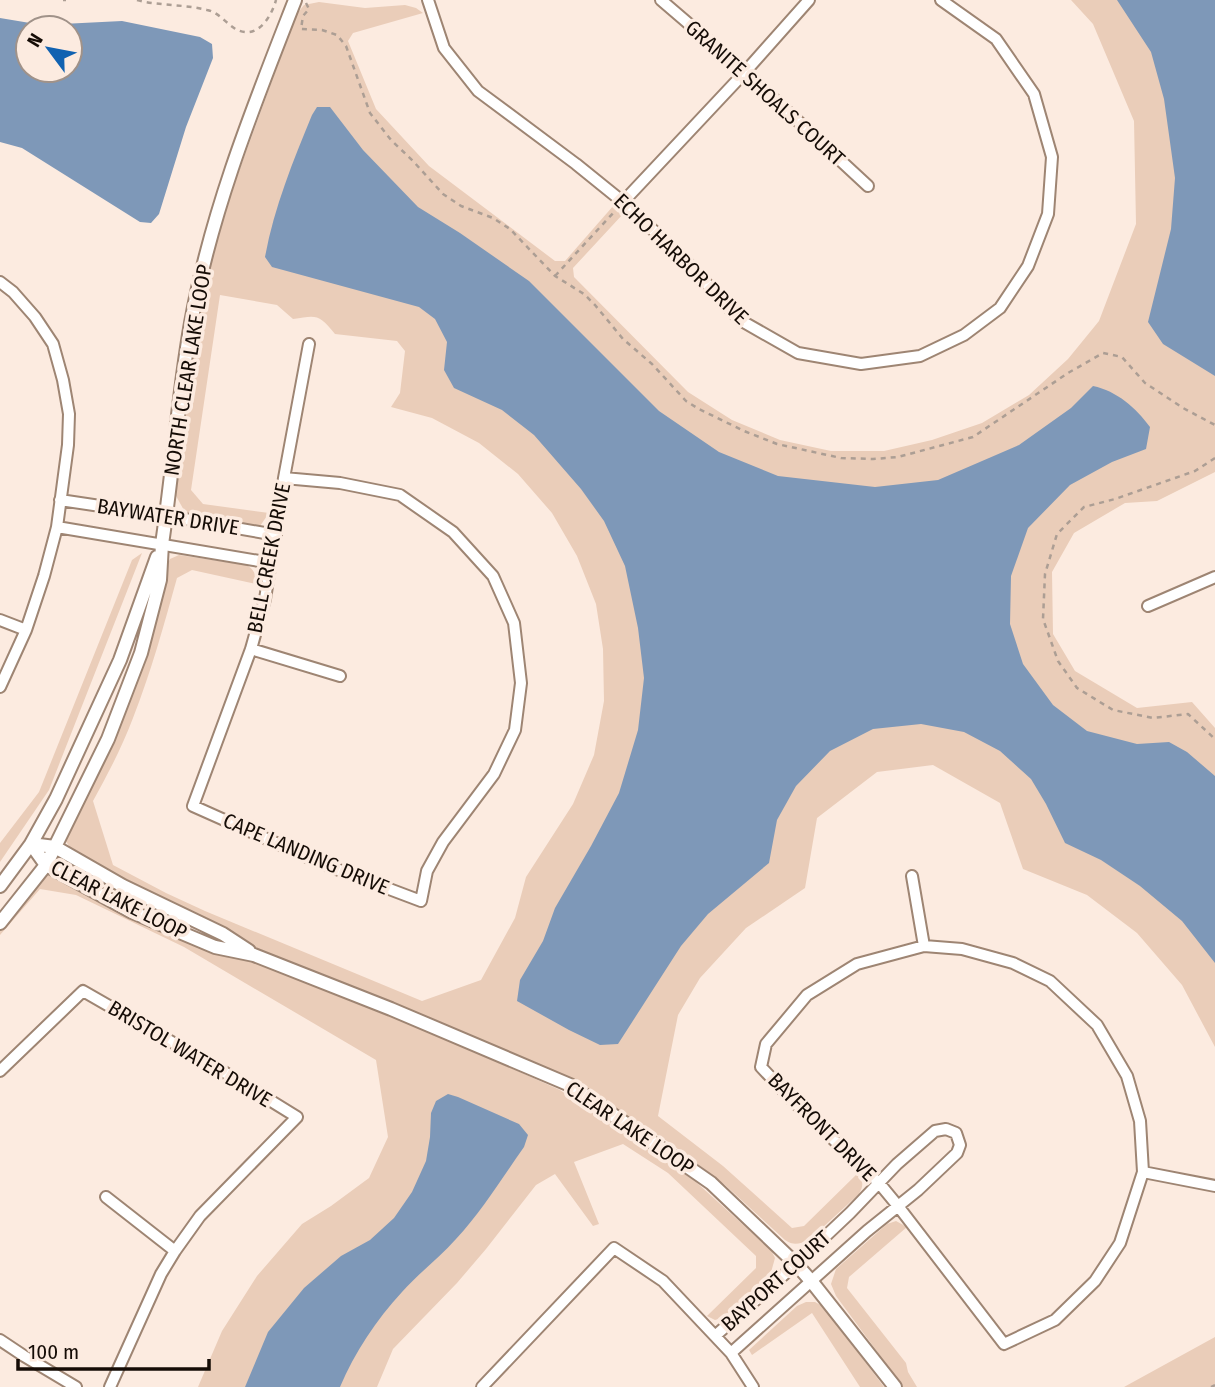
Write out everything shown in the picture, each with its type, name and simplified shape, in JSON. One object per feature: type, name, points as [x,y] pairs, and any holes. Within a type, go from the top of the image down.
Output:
[{"type":"street","name":"NORTH CLEAR LAKE LOOP","points":[[0,923],[46,865],[108,739],[141,653],[160,580],[162,544],[191,322],[209,243],[251,111],[295,0]]},
{"type":"street","name":"ECHO HARBOR DRIVE","points":[[428,0],[444,48],[478,91],[623,202],[683,258],[740,320],[798,353],[861,365],[920,356],[964,335],[1000,308],[1028,266],[1048,214],[1052,157],[1034,94],[996,39],[941,0]]},
{"type":"street","name":"GRANITE SHOALS COURT","points":[[661,0],[745,72],[868,186]]},
{"type":"street","points":[[623,202],[809,0]]},
{"type":"street","points":[[0,282],[13,292],[35,317],[53,344],[69,414],[68,445],[57,527],[26,630],[0,687]]},
{"type":"street","name":"BELL CREEK DRIVE","points":[[193,806],[251,649],[265,599],[309,344]]},
{"type":"street","name":"CAPE LANDING DRIVE","points":[[193,806],[323,864],[421,901],[427,871],[443,842],[494,774],[515,730],[521,683],[514,623],[493,576],[453,532],[400,495],[340,483],[284,478]]},
{"type":"street","name":"BAYWATER DRIVE","points":[[60,500],[276,536]]},
{"type":"street","name":"BAYWATER DRIVE","points":[[57,527],[271,563]]},
{"type":"street","name":"NORTH CLEAR LAKE LOOP","points":[[0,886],[31,844],[61,787],[120,660],[162,544]]},
{"type":"street","points":[[1147,606],[1215,578]]},
{"type":"street","points":[[0,620],[26,630]]},
{"type":"street","points":[[251,649],[340,676]]},
{"type":"street","name":"CLEAR LAKE LOOP","points":[[31,844],[55,847],[123,886],[223,934],[254,955]]},
{"type":"street","name":"CLEAR LAKE LOOP","points":[[31,844],[46,865],[144,917],[215,947],[254,955],[391,1009],[569,1085],[711,1183],[796,1264],[895,1387]]},
{"type":"street","points":[[912,876],[924,946]]},
{"type":"street","name":"BAYFRONT DRIVE","points":[[924,946],[962,949],[1013,963],[1050,981],[1097,1026],[1127,1076],[1140,1121],[1143,1172],[1120,1243],[1095,1280],[1055,1320],[1004,1344],[879,1183],[761,1067],[766,1044],[807,995],[857,964],[924,946]]},
{"type":"street","name":"BRISTOL WATER DRIVE","points":[[0,1071],[83,991],[297,1117],[200,1216],[175,1251]]},
{"type":"street","name":"BAYPORT COURT","points":[[715,1336],[796,1264],[897,1164],[935,1131],[946,1129],[956,1133],[960,1145],[957,1153],[731,1353]]},
{"type":"street","points":[[1143,1172],[1215,1186]]},
{"type":"street","points":[[106,1198],[175,1251],[161,1274],[110,1387]]},
{"type":"street","name":"BAYPORT COURT","points":[[837,1225],[853,1244]]},
{"type":"street","points":[[482,1387],[614,1248],[663,1281],[731,1353],[753,1387]]},
{"type":"street","points":[[0,1340],[76,1387]]},
{"type":"path","points":[[137,0],[210,10],[237,30],[251,32],[271,16],[276,0]]},
{"type":"path","points":[[555,275],[623,202]]},
{"type":"path","points":[[1215,458],[1195,471],[1084,507],[1057,534],[1045,573],[1043,619],[1058,661],[1077,688],[1113,710],[1153,718],[1188,714],[1215,739]]},
{"type":"path","points":[[1211,1387],[1215,1385]]},
{"type":"shaded area","points":[[1071,0],[1215,0],[1215,472],[1157,501],[1125,503],[1074,533],[1052,572],[1053,634],[1075,671],[1137,708],[1192,702],[1215,728],[1215,1047],[1182,985],[1137,933],[1087,895],[1023,869],[1000,803],[933,765],[877,772],[817,818],[805,888],[746,928],[700,978],[678,1015],[658,1116],[723,1166],[792,1228],[804,1226],[858,1173],[862,1183],[859,1194],[809,1240],[794,1244],[785,1240],[725,1185],[670,1143],[605,1102],[478,1039],[263,951],[128,885],[73,852],[65,840],[103,760],[163,574],[170,559],[179,555],[246,565],[254,572],[256,584],[192,570],[177,578],[140,701],[93,801],[113,865],[166,893],[422,1001],[481,980],[515,918],[526,877],[573,804],[594,755],[604,701],[603,649],[596,604],[577,556],[552,513],[518,474],[479,443],[432,418],[391,407],[400,393],[405,351],[397,341],[335,334],[321,319],[293,319],[277,305],[220,295],[191,490],[203,504],[269,513],[260,526],[186,514],[175,494],[196,327],[223,215],[296,15],[304,5],[319,2],[365,8],[405,5],[423,13],[353,33],[348,41],[376,109],[429,166],[555,261],[565,261],[614,205],[623,214],[573,268],[574,277],[688,392],[732,420],[780,440],[831,451],[884,451],[932,440],[982,423],[1029,395],[1068,359],[1099,321],[1136,224],[1134,121],[1093,24]]},
{"type":"shaded area","points":[[142,553],[49,790],[0,862],[0,843],[39,792],[132,560]]},
{"type":"shaded area","points":[[47,867],[247,959],[403,1020],[560,1090],[696,1182],[771,1250],[775,1258],[770,1276],[725,1317],[715,1320],[707,1316],[756,1268],[756,1256],[668,1173],[623,1144],[574,1162],[599,1224],[593,1226],[555,1174],[536,1185],[457,1283],[393,1349],[377,1387],[198,1387],[222,1331],[257,1276],[302,1224],[369,1178],[388,1137],[376,1060],[184,947],[76,895],[40,889],[0,935],[0,925]]},
{"type":"shaded area","points":[[896,1221],[907,1227],[849,1277],[847,1288],[906,1363],[917,1387],[902,1387],[836,1296],[831,1284],[836,1269],[887,1224]]},
{"type":"shaded area","points":[[815,1302],[824,1307],[884,1387],[860,1387],[812,1313],[752,1355],[749,1350],[797,1306]]},
{"type":"shaded area","points":[[1215,1337],[1215,1387],[1124,1387]]},
{"type":"water","points":[[1117,0],[1215,0],[1215,376],[1163,344],[1148,322],[1171,229],[1175,178],[1164,99],[1151,52]]},
{"type":"water","points":[[0,18],[14,20],[14,84],[84,84],[84,23],[122,21],[200,37],[212,44],[213,58],[186,127],[159,214],[151,223],[140,222],[22,148],[0,142]]},
{"type":"water","points":[[317,107],[330,107],[363,150],[418,207],[529,281],[659,411],[719,452],[778,476],[875,487],[938,480],[1019,445],[1071,408],[1093,386],[1118,396],[1139,413],[1150,427],[1146,449],[1112,462],[1070,485],[1028,528],[1011,576],[1010,624],[1023,664],[1053,705],[1087,731],[1137,744],[1169,742],[1187,752],[1215,776],[1215,963],[1182,921],[1140,886],[1101,860],[1065,843],[1031,779],[1000,751],[964,732],[921,724],[873,729],[830,751],[796,786],[777,820],[769,863],[708,914],[681,946],[618,1044],[600,1045],[517,1001],[520,980],[543,941],[555,908],[619,793],[638,730],[644,678],[638,628],[625,566],[604,521],[581,489],[534,435],[502,410],[454,388],[444,370],[447,342],[435,319],[419,307],[272,267],[265,257],[285,185]]},
{"type":"water","points":[[448,1094],[519,1124],[528,1135],[524,1147],[500,1182],[465,1228],[383,1314],[359,1349],[340,1387],[245,1387],[268,1332],[304,1288],[341,1256],[370,1240],[394,1218],[412,1192],[426,1161],[431,1113],[436,1101]]}]
